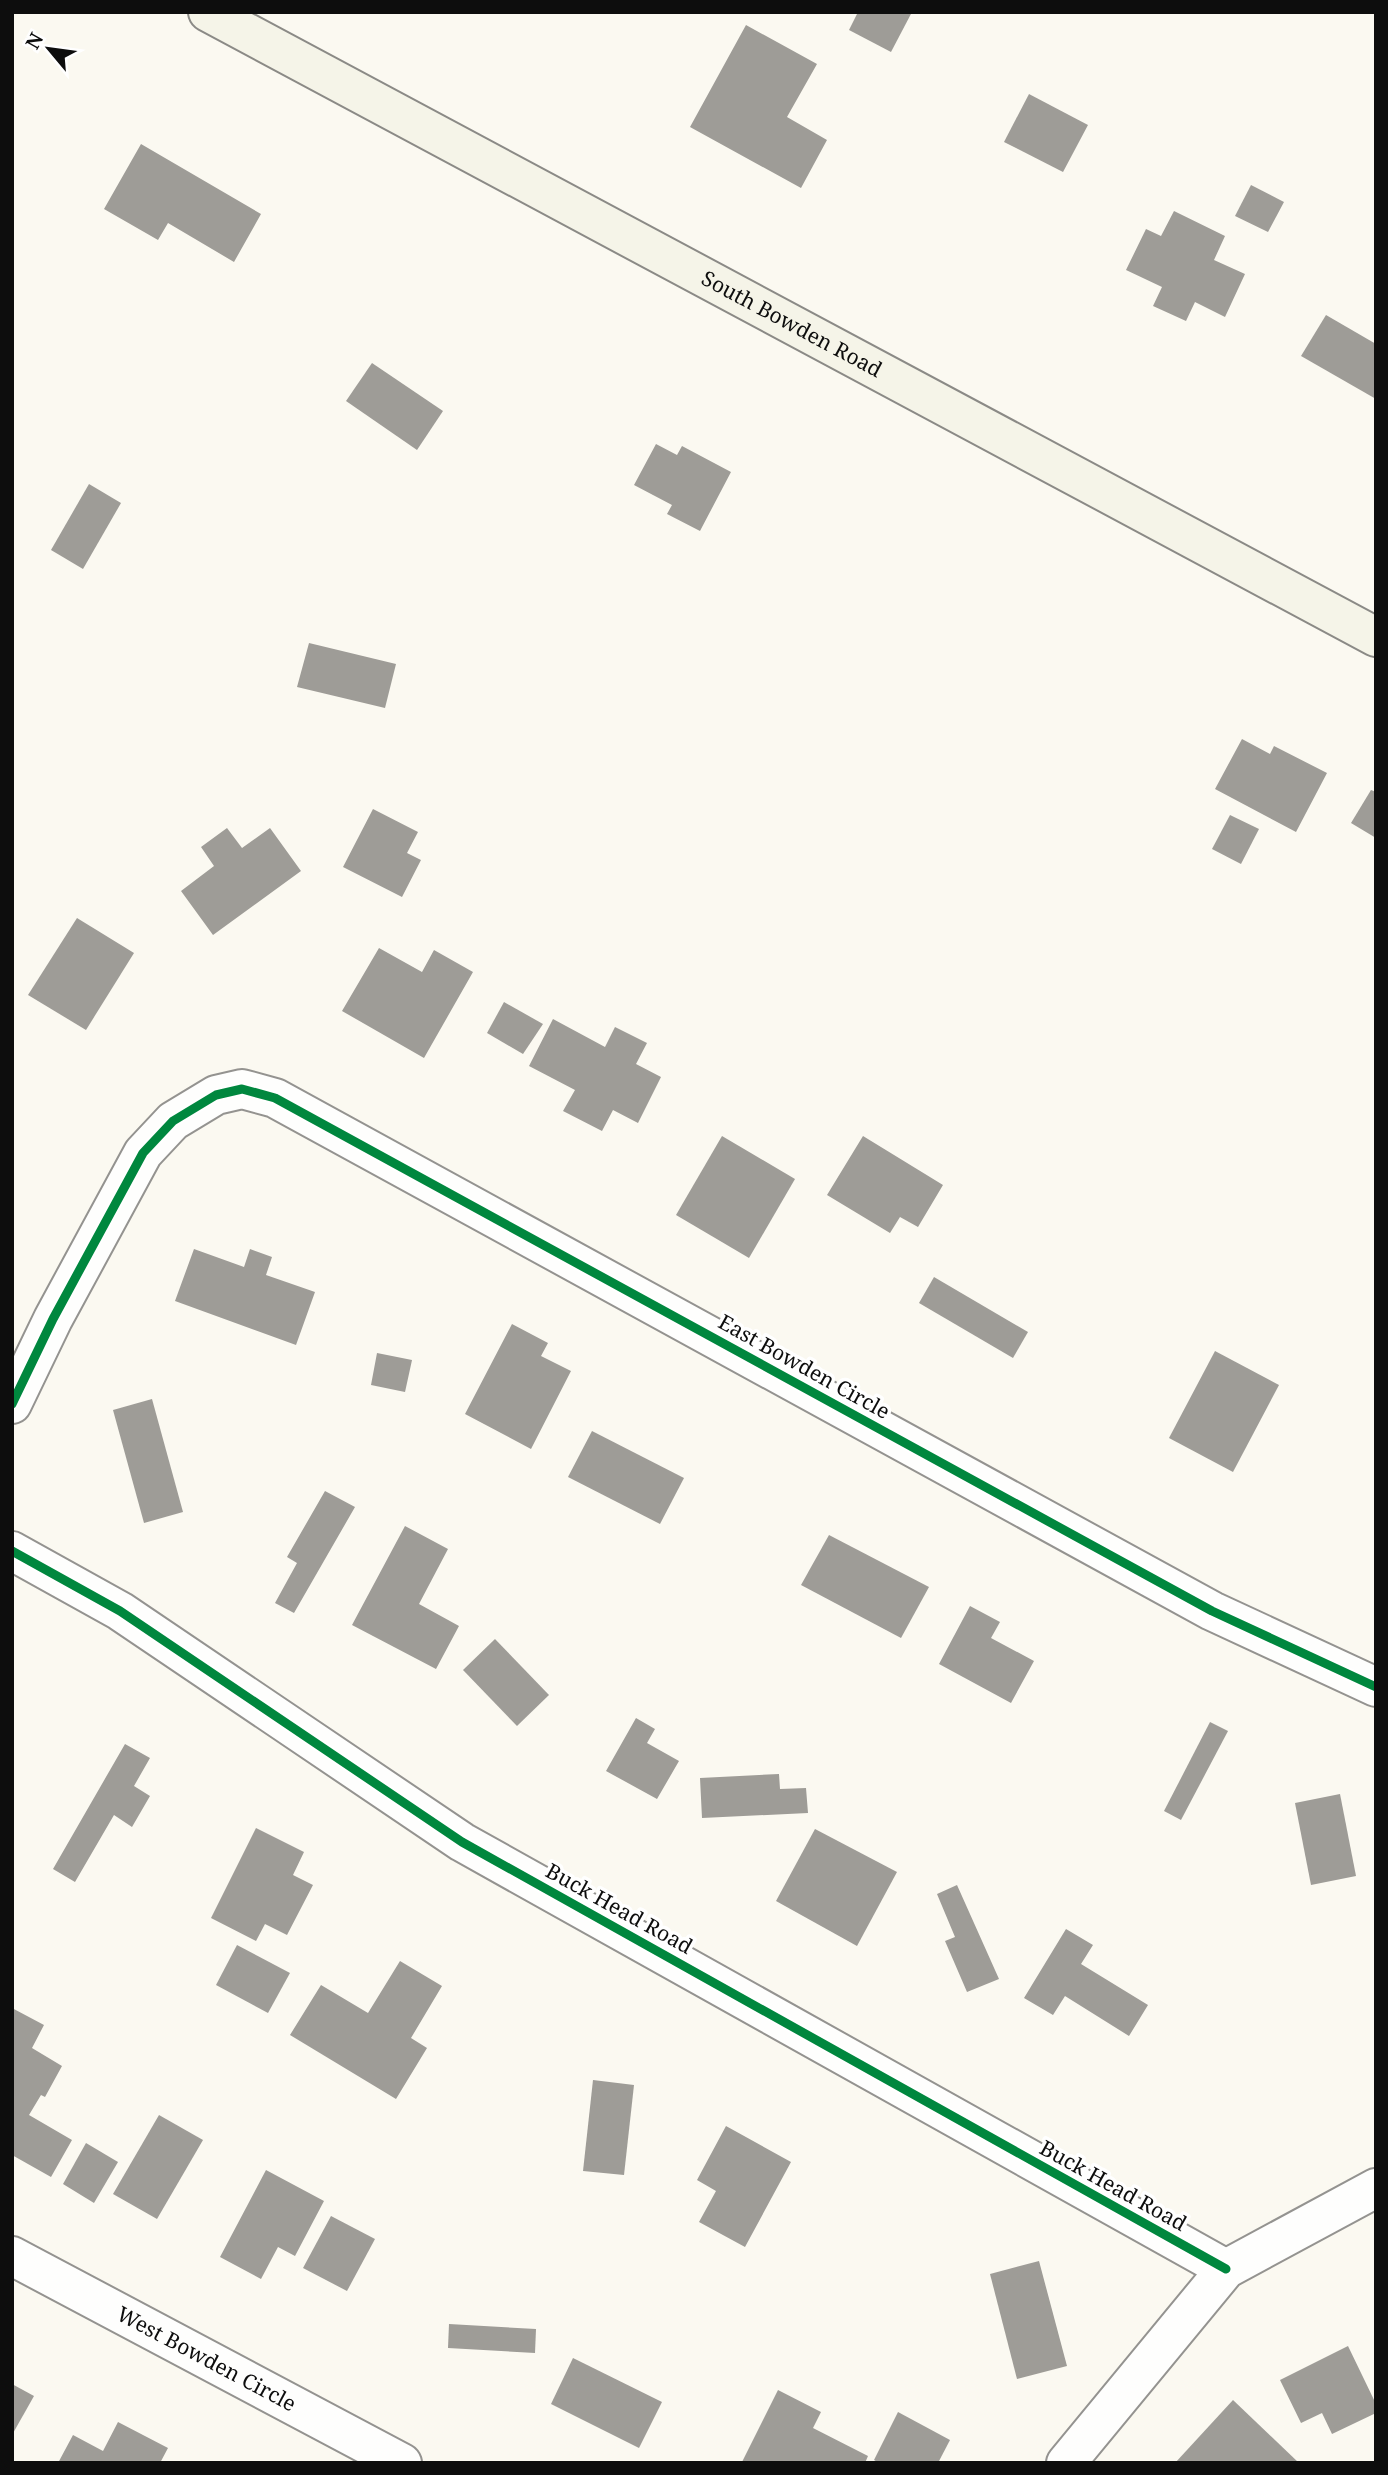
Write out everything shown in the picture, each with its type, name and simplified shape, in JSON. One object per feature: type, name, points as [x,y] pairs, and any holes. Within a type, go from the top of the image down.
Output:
[{"type":"main road","name":"South Bowden Road","points":[[208,12],[1376,637]]},
{"type":"street","name":"East Bowden Circle","points":[[12,1404],[52,1319],[143,1153],[173,1121],[216,1095],[242,1089],[275,1098],[1212,1611],[1376,1687]]},
{"type":"street","name":"Buck Head Road","points":[[12,1551],[120,1611],[462,1842],[1226,2269]]},
{"type":"street","points":[[1066,2463],[1226,2269],[1376,2188]]},
{"type":"street","name":"West Bowden Circle","points":[[12,2256],[402,2463]]},
{"type":"building","points":[[858,12],[912,12],[891,52],[849,30]]},
{"type":"building","points":[[746,25],[817,64],[787,117],[827,140],[801,188],[690,127]]},
{"type":"building","points":[[1029,94],[1088,125],[1063,172],[1004,142]]},
{"type":"building","points":[[141,144],[261,214],[234,262],[168,223],[158,240],[104,209]]},
{"type":"building","points":[[1251,185],[1284,202],[1268,232],[1235,216]]},
{"type":"building","points":[[1174,211],[1225,236],[1214,260],[1245,274],[1225,317],[1195,302],[1186,321],[1153,306],[1162,287],[1126,270],[1146,229],[1161,236]]},
{"type":"building","points":[[1326,315],[1376,344],[1376,399],[1301,356]]},
{"type":"building","points":[[372,363],[443,411],[417,450],[346,401]]},
{"type":"building","points":[[656,444],[677,455],[682,446],[731,472],[700,531],[667,514],[672,505],[634,485]]},
{"type":"building","points":[[89,484],[121,503],[83,569],[51,550]]},
{"type":"building","points":[[309,643],[396,664],[385,708],[297,687]]},
{"type":"building","points":[[1242,739],[1270,754],[1274,746],[1327,773],[1296,832],[1215,789]]},
{"type":"building","points":[[1371,790],[1376,792],[1376,838],[1351,823]]},
{"type":"building","points":[[373,809],[418,832],[407,853],[421,860],[402,897],[343,867]]},
{"type":"building","points":[[1230,815],[1259,829],[1241,864],[1212,849]]},
{"type":"building","points":[[227,828],[242,848],[270,828],[301,871],[213,935],[181,891],[214,866],[201,847]]},
{"type":"building","points":[[77,918],[134,953],[86,1030],[28,995]]},
{"type":"building","points":[[379,948],[422,972],[434,950],[473,972],[424,1058],[342,1011]]},
{"type":"building","points":[[504,1002],[543,1024],[523,1054],[487,1033]]},
{"type":"building","points":[[553,1019],[605,1047],[615,1027],[647,1043],[636,1064],[661,1077],[638,1123],[613,1110],[602,1131],[563,1111],[575,1090],[529,1066]]},
{"type":"building","points":[[722,1136],[795,1179],[749,1258],[676,1215]]},
{"type":"building","points":[[863,1136],[943,1185],[918,1227],[900,1217],[890,1233],[827,1195]]},
{"type":"building","points":[[194,1249],[244,1267],[250,1249],[272,1257],[266,1275],[315,1292],[296,1345],[175,1301]]},
{"type":"building","points":[[934,1277],[1028,1332],[1013,1358],[919,1303]]},
{"type":"building","points":[[512,1324],[548,1343],[541,1356],[571,1371],[531,1449],[465,1414]]},
{"type":"building","points":[[1215,1351],[1279,1385],[1233,1472],[1169,1438]]},
{"type":"building","points":[[377,1353],[412,1360],[405,1392],[371,1385]]},
{"type":"building","points":[[152,1399],[183,1512],[144,1523],[113,1410]]},
{"type":"building","points":[[592,1431],[684,1478],[660,1524],[568,1477]]},
{"type":"building","points":[[325,1491],[355,1507],[294,1613],[275,1603],[297,1563],[287,1557]]},
{"type":"building","points":[[405,1526],[448,1549],[419,1604],[459,1626],[436,1669],[352,1625]]},
{"type":"building","points":[[829,1535],[929,1587],[901,1638],[801,1585]]},
{"type":"building","points":[[970,1606],[1000,1622],[991,1638],[1034,1661],[1011,1703],[939,1664]]},
{"type":"building","points":[[495,1639],[549,1695],[517,1726],[463,1670]]},
{"type":"building","points":[[636,1718],[655,1729],[647,1743],[679,1761],[657,1799],[606,1771]]},
{"type":"building","points":[[1210,1722],[1228,1731],[1181,1820],[1164,1811]]},
{"type":"building","points":[[125,1744],[150,1758],[134,1786],[150,1796],[132,1827],[114,1815],[75,1882],[53,1869]]},
{"type":"building","points":[[779,1774],[780,1789],[806,1788],[808,1813],[702,1818],[700,1778]]},
{"type":"building","points":[[1340,1794],[1356,1876],[1311,1885],[1295,1803]]},
{"type":"building","points":[[256,1828],[304,1852],[293,1875],[313,1885],[287,1935],[265,1924],[256,1941],[211,1918]]},
{"type":"building","points":[[815,1829],[897,1872],[857,1946],[776,1901]]},
{"type":"building","points":[[957,1885],[999,1979],[967,1992],[945,1941],[955,1937],[937,1894]]},
{"type":"building","points":[[1066,1929],[1093,1945],[1081,1964],[1148,2005],[1129,2036],[1065,1996],[1053,2015],[1024,1998]]},
{"type":"building","points":[[237,1945],[290,1973],[268,2013],[216,1985]]},
{"type":"building","points":[[400,1961],[442,1986],[411,2038],[427,2048],[396,2099],[290,2035],[321,1985],[368,2013]]},
{"type":"building","points":[[12,2008],[44,2025],[32,2048],[62,2066],[45,2097],[41,2095],[29,2115],[72,2140],[51,2177],[12,2155]]},
{"type":"building","points":[[593,2080],[634,2085],[624,2175],[583,2171]]},
{"type":"building","points":[[159,2115],[203,2140],[157,2219],[113,2194]]},
{"type":"building","points":[[726,2126],[791,2162],[745,2247],[699,2222],[716,2191],[697,2180]]},
{"type":"building","points":[[86,2143],[118,2162],[94,2203],[63,2184]]},
{"type":"building","points":[[266,2170],[324,2201],[295,2256],[278,2247],[261,2279],[220,2257]]},
{"type":"building","points":[[331,2216],[375,2239],[347,2291],[303,2268]]},
{"type":"building","points":[[1039,2261],[1067,2366],[1017,2379],[990,2274]]},
{"type":"building","points":[[449,2324],[536,2329],[535,2353],[448,2348]]},
{"type":"building","points":[[1348,2346],[1376,2404],[1376,2413],[1332,2434],[1322,2413],[1301,2423],[1280,2380]]},
{"type":"building","points":[[573,2358],[662,2402],[639,2448],[551,2404]]},
{"type":"building","points":[[12,2384],[34,2396],[12,2435]]},
{"type":"building","points":[[778,2390],[821,2412],[813,2428],[868,2456],[865,2463],[742,2462]]},
{"type":"building","points":[[1233,2400],[1299,2463],[1175,2463]]},
{"type":"building","points":[[898,2412],[950,2440],[938,2463],[879,2463],[874,2460]]},
{"type":"building","points":[[118,2422],[168,2448],[160,2463],[58,2463],[73,2435],[103,2451]]},
{"type":"cycle path","points":[[12,1404],[53,1319],[143,1153],[173,1121],[216,1095],[242,1089],[275,1098],[1212,1611],[1376,1687]]},
{"type":"cycle path","points":[[12,1551],[120,1611],[462,1842],[1226,2269]]}]
